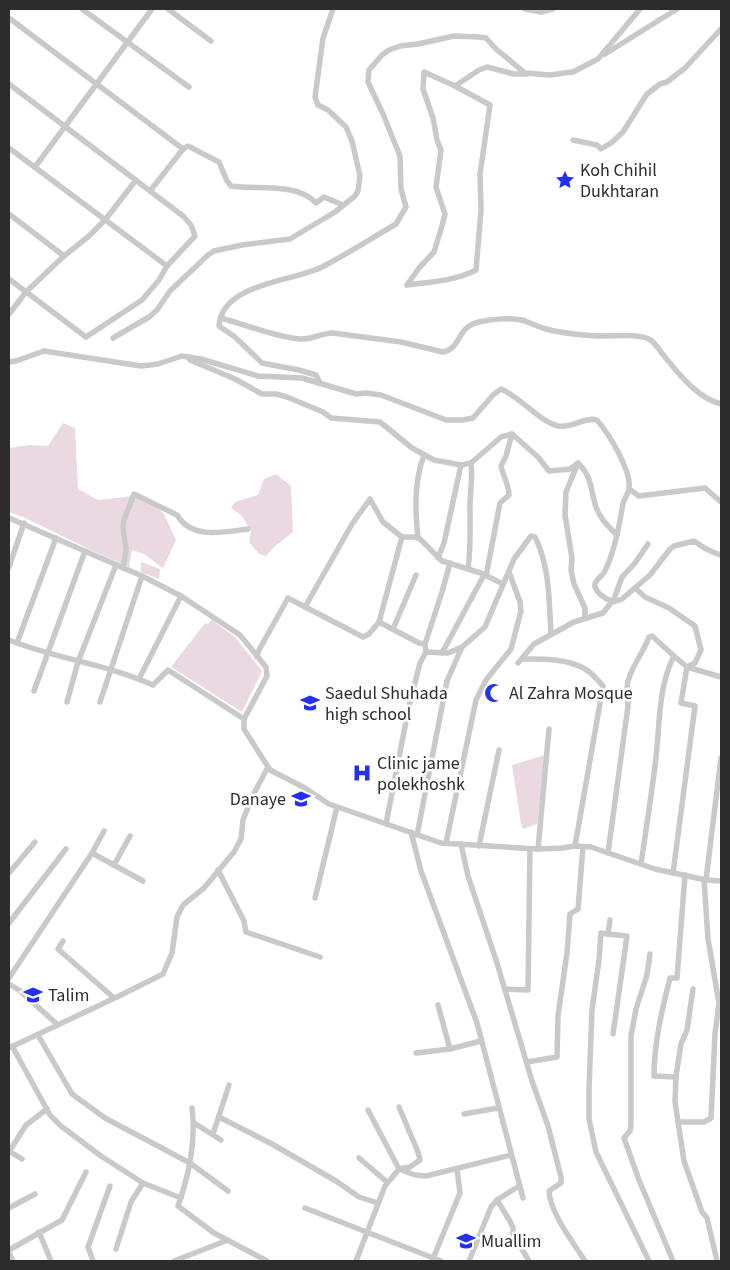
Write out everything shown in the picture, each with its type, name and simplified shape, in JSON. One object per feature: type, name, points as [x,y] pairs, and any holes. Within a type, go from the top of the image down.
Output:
[{"type":"street","points":[[82,9],[189,87]]},
{"type":"street","points":[[35,167],[152,9]]},
{"type":"street","points":[[168,9],[211,41]]},
{"type":"street","points":[[113,338],[157,310],[170,291],[208,255],[242,245],[290,239],[335,212],[358,192],[360,176],[355,150],[346,127],[328,110],[318,105],[315,97],[323,38],[333,9]]},
{"type":"street","points":[[525,9],[541,12],[553,9]]},
{"type":"street","points":[[598,59],[640,9]]},
{"type":"street","points":[[455,86],[479,70],[487,67],[514,74],[550,75],[573,72],[598,59],[677,9]]},
{"type":"street","points":[[9,18],[183,149]]},
{"type":"street","points":[[573,140],[597,145],[601,149],[611,144],[623,132],[647,94],[685,68],[721,29]]},
{"type":"street","points":[[320,383],[316,376],[299,370],[262,363],[219,326],[220,318],[224,308],[238,297],[256,287],[302,275],[322,267],[396,224],[401,216],[406,207],[401,189],[400,156],[368,82],[369,70],[388,50],[454,36],[486,38],[517,68],[531,74]]},
{"type":"street","points":[[424,72],[455,86],[490,105],[480,174],[476,270],[451,279],[407,285],[434,252],[445,214],[436,187],[441,150],[423,89],[424,72]]},
{"type":"street","points":[[9,84],[183,216],[191,225],[195,236],[167,266],[142,300],[86,337],[9,279]]},
{"type":"street","points":[[150,191],[183,149],[188,146],[219,162],[231,186],[248,189],[277,187],[301,194],[316,203],[324,198],[343,205]]},
{"type":"street","points":[[9,148],[167,266]]},
{"type":"street","points":[[9,314],[26,292],[105,220],[136,180]]},
{"type":"street","points":[[9,214],[64,256]]},
{"type":"street","points":[[220,318],[298,339],[315,338],[333,333],[401,342],[443,352],[450,350],[455,345],[461,333],[469,325],[489,320],[523,320],[549,330],[603,336],[641,337],[651,340],[674,369],[702,396],[712,402],[721,404]]},
{"type":"street","points":[[9,362],[44,351],[141,366],[158,364],[182,356],[201,359],[258,376],[302,378],[356,394],[381,395],[446,420],[473,418],[493,395],[501,389],[511,393],[522,403],[558,426],[566,426],[592,418],[597,420],[617,448],[629,489],[624,502],[621,522],[604,573],[598,578],[595,585],[602,597],[612,602],[622,599],[650,575],[674,546],[694,541],[708,551],[721,555]]},
{"type":"street","points":[[188,357],[190,360],[235,379],[262,394],[276,394],[287,397],[323,412],[331,418],[380,422],[412,448],[434,460],[461,465],[471,463],[501,437],[512,434]]},
{"type":"street","points":[[512,434],[538,457],[548,471],[570,469],[578,463]]},
{"type":"street","points":[[442,653],[485,575],[500,503],[509,495],[509,489],[500,466],[506,456],[512,434]]},
{"type":"street","points":[[418,538],[416,512],[418,471],[424,455]]},
{"type":"street","points":[[468,569],[471,544],[471,463]]},
{"type":"street","points":[[578,463],[586,472],[595,505],[602,520],[617,535]]},
{"type":"street","points":[[578,463],[566,492],[565,516],[574,584],[585,608],[585,618]]},
{"type":"street","points":[[438,558],[444,543],[461,465]]},
{"type":"street","points":[[629,489],[638,496],[705,488],[721,502]]},
{"type":"street","points":[[123,568],[126,550],[124,520],[134,494],[177,515],[180,521],[194,530],[210,534],[248,529]]},
{"type":"street","points":[[304,607],[352,524],[370,499],[383,522],[402,537],[418,538],[438,558],[485,575],[503,584]]},
{"type":"street","points":[[9,518],[142,576],[181,596],[240,635],[266,667],[267,676],[244,719],[244,729],[270,770],[305,788],[329,804],[417,835],[446,843],[530,849],[575,846],[592,847],[673,873],[705,880],[721,881]]},
{"type":"street","points":[[9,567],[24,523]]},
{"type":"street","points":[[426,652],[448,653],[462,647],[485,626],[514,559],[531,536],[535,536],[540,548],[549,586],[551,634]]},
{"type":"street","points":[[257,656],[288,598],[363,637],[368,634],[379,622],[402,537]]},
{"type":"street","points":[[16,643],[56,538]]},
{"type":"street","points":[[575,846],[603,686],[585,669],[569,663],[550,659],[520,661],[534,644],[551,634],[574,622],[600,615],[612,602],[622,577],[635,563],[648,544]]},
{"type":"street","points":[[34,691],[85,551]]},
{"type":"street","points":[[386,824],[409,706],[420,664],[426,652],[425,644],[450,562]]},
{"type":"street","points":[[67,702],[78,662],[116,565]]},
{"type":"street","points":[[446,843],[476,700],[486,680],[511,649],[521,611],[520,602],[509,572]]},
{"type":"street","points":[[100,702],[142,576]]},
{"type":"street","points":[[393,629],[416,576]]},
{"type":"street","points":[[635,588],[645,597],[669,608],[695,626],[701,650],[695,663],[687,667]]},
{"type":"street","points":[[139,679],[181,596]]},
{"type":"street","points":[[379,622],[419,643],[425,644]]},
{"type":"street","points":[[608,853],[628,706],[626,694],[628,678],[649,637],[652,636],[687,667],[721,677]]},
{"type":"street","points":[[9,640],[78,662],[111,669],[153,685],[168,670],[244,719]]},
{"type":"street","points":[[417,835],[447,680],[462,647]]},
{"type":"street","points":[[641,864],[656,756],[660,705],[665,679],[674,656]]},
{"type":"street","points":[[673,873],[695,706],[681,703],[687,667]]},
{"type":"street","points":[[538,849],[549,729]]},
{"type":"street","points":[[479,846],[499,750]]},
{"type":"street","points":[[678,1122],[704,1122],[711,1118],[715,1034],[719,1004],[708,939],[705,880],[721,758]]},
{"type":"street","points":[[181,1198],[143,1183],[68,1132],[47,1109],[10,1047],[162,974],[172,953],[177,917],[183,905],[204,888],[234,852],[242,838],[242,820],[252,796],[268,767]]},
{"type":"street","points":[[315,898],[337,807]]},
{"type":"street","points":[[9,978],[92,853],[104,831]]},
{"type":"street","points":[[410,832],[421,871],[459,972],[481,1041],[523,1198]]},
{"type":"street","points":[[114,865],[130,836]]},
{"type":"street","points":[[9,873],[35,842]]},
{"type":"street","points":[[461,844],[468,876],[532,1081],[548,1126],[561,1180],[559,1185],[549,1190],[550,1199],[560,1220],[585,1261]]},
{"type":"street","points":[[527,1062],[557,1057],[557,1023],[568,952],[570,914],[578,909],[583,847]]},
{"type":"street","points":[[9,923],[66,848]]},
{"type":"street","points":[[505,990],[528,990],[530,849]]},
{"type":"street","points":[[92,853],[143,881]]},
{"type":"street","points":[[218,870],[244,921],[246,932],[320,957]]},
{"type":"street","points":[[676,1077],[654,1076],[654,1070],[658,1035],[670,978],[677,978],[685,875]]},
{"type":"street","points":[[608,934],[610,920]]},
{"type":"street","points":[[613,1034],[628,936],[601,933],[592,1010],[588,1089],[589,1119],[596,1152],[649,1261]]},
{"type":"street","points":[[63,942],[58,949],[114,998]]},
{"type":"street","points":[[650,954],[647,975],[636,1009],[631,1036],[630,1131],[624,1138],[639,1180],[673,1261]]},
{"type":"street","points":[[9,984],[19,990],[58,1024]]},
{"type":"street","points":[[692,989],[687,1030],[682,1044],[676,1077],[675,1102],[684,1161],[702,1212],[708,1218],[717,1261]]},
{"type":"street","points":[[438,1005],[450,1049]]},
{"type":"street","points":[[38,1035],[72,1094],[105,1118],[190,1163],[228,1191]]},
{"type":"street","points":[[416,1053],[450,1049],[481,1041]]},
{"type":"street","points":[[213,1134],[229,1085]]},
{"type":"street","points":[[356,1261],[387,1182],[399,1169],[410,1167],[420,1160],[399,1107]]},
{"type":"street","points":[[192,1108],[194,1123],[190,1163],[178,1206],[214,1233],[267,1261]]},
{"type":"street","points":[[464,1114],[498,1108]]},
{"type":"street","points":[[22,1160],[10,1154],[26,1125],[47,1109]]},
{"type":"street","points":[[368,1110],[399,1169],[426,1176],[511,1155]]},
{"type":"street","points":[[220,1117],[272,1144],[359,1196],[378,1203]]},
{"type":"street","points":[[194,1123],[221,1140]]},
{"type":"street","points":[[360,1158],[387,1182]]},
{"type":"street","points":[[432,1260],[460,1193],[457,1169]]},
{"type":"street","points":[[13,1261],[9,1252],[39,1232],[62,1220],[86,1172]]},
{"type":"street","points":[[116,1249],[131,1202],[143,1183]]},
{"type":"street","points":[[93,1261],[88,1247],[110,1186]]},
{"type":"street","points":[[469,1261],[491,1207],[497,1200],[520,1186]]},
{"type":"street","points":[[9,1208],[35,1194]]},
{"type":"street","points":[[497,1200],[510,1221],[513,1234],[529,1261]]},
{"type":"street","points":[[305,1208],[432,1260],[441,1261]]},
{"type":"street","points":[[39,1232],[51,1261]]},
{"type":"street","points":[[174,1261],[228,1240]]},
{"type":"shaded area","points":[[63,423],[75,428],[78,489],[98,500],[133,496],[157,507],[164,514],[176,540],[163,568],[144,554],[132,550],[129,567],[9,512],[9,448],[29,445],[48,446]]},
{"type":"shaded area","points":[[276,474],[291,486],[293,532],[266,556],[259,554],[249,542],[251,530],[241,515],[231,508],[235,502],[258,495],[264,479]]},
{"type":"shaded area","points":[[141,562],[160,569],[159,579],[141,572]]},
{"type":"shaded area","points":[[212,620],[235,637],[262,671],[242,712],[171,667],[205,623],[208,624]]},
{"type":"shaded area","points":[[545,755],[537,824],[523,829],[512,765]]},
{"type":"place","name":"Koh Chihil Dukhtaran","points":[[565,180]]},
{"type":"place","name":"Al Zahra Mosque","points":[[494,693]]},
{"type":"place","name":"Saedul Shuhada high school","points":[[310,703]]},
{"type":"place","name":"Clinic jame polekhoshk","points":[[362,773]]},
{"type":"place","name":"Danaye","points":[[301,799]]},
{"type":"place","name":"Talim","points":[[33,995]]},
{"type":"place","name":"Muallim","points":[[466,1241]]}]
